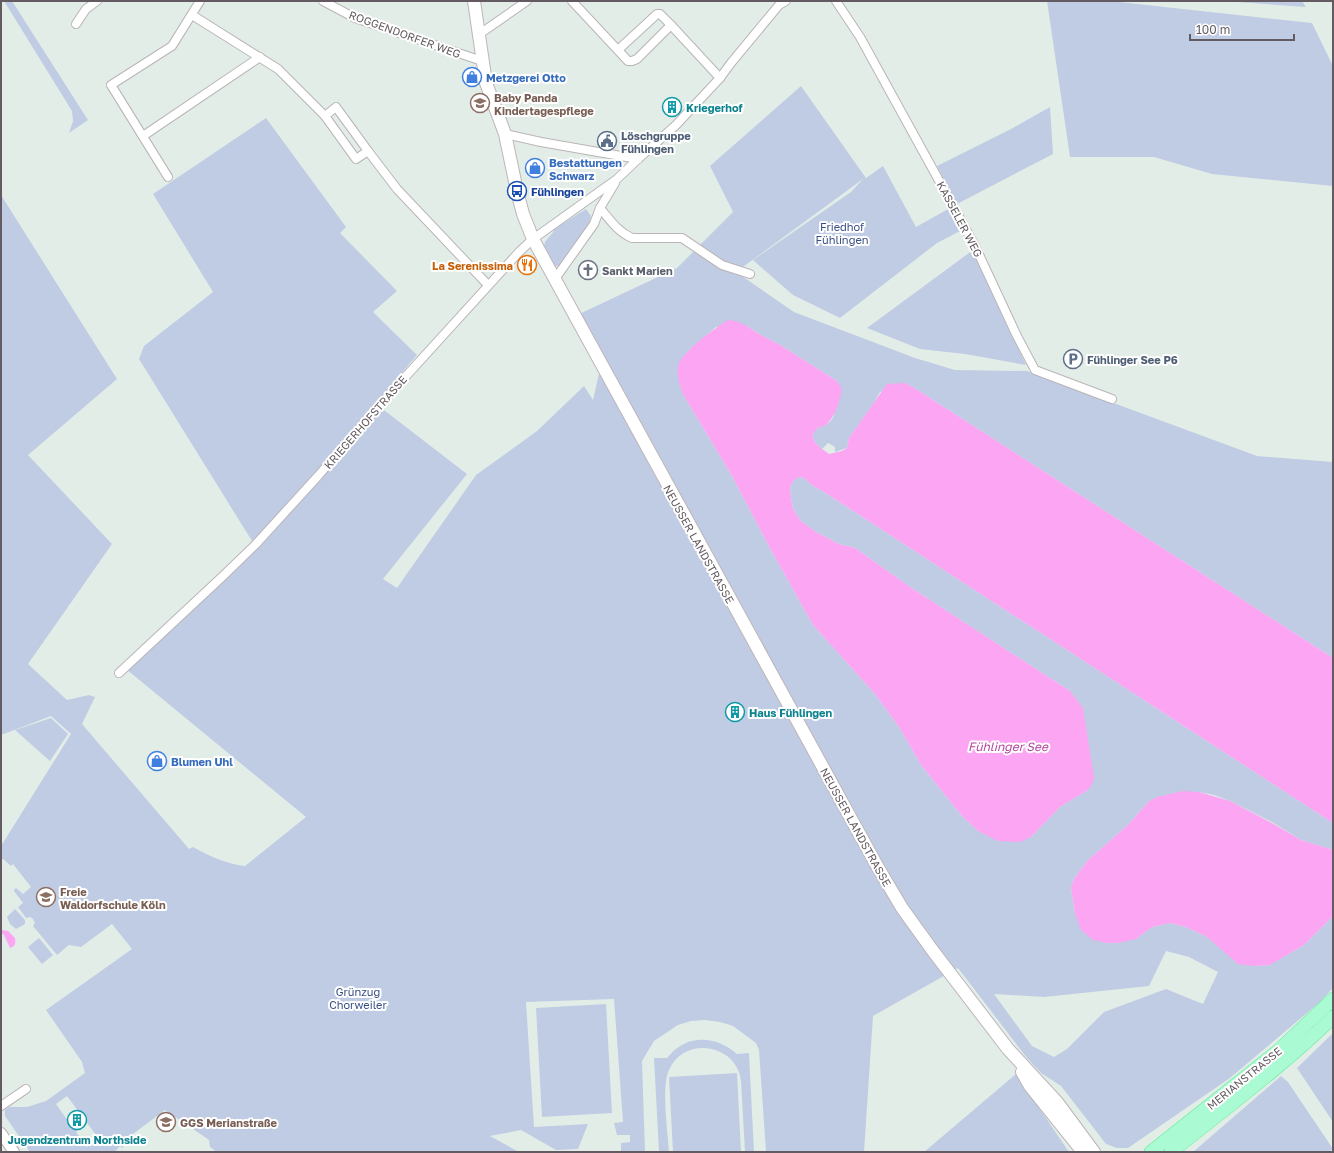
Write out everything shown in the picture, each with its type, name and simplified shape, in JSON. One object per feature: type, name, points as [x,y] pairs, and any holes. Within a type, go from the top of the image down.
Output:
[{"type":"main road","name":"NEUSSER LANDSTRASSE","points":[[474,1],[482,61],[490,96],[505,134],[523,214],[533,239],[658,469],[902,908],[1008,1049],[1057,1102],[1094,1152]]},
{"type":"main road","name":"MERIANSTRASSE","points":[[1151,1152],[1278,1051],[1333,999]]},
{"type":"main road","name":"MERIANSTRASSE","points":[[1171,1152],[1281,1064],[1333,1017]]},
{"type":"main road","name":"NEUSSER LANDSTRASSE","points":[[1008,1049],[1030,1086],[1083,1152]]},
{"type":"street","points":[[76,24],[86,9],[97,1]]},
{"type":"street","points":[[168,177],[111,85],[172,46],[200,1]]},
{"type":"street","points":[[478,35],[527,1]]},
{"type":"street","points":[[572,1],[628,61],[637,59],[671,25]]},
{"type":"street","name":"KASSELER WEG","points":[[836,1],[860,37],[975,246],[1026,355],[1035,370],[1112,400]]},
{"type":"street","name":"ROGGENDORFER WEG","points":[[329,2],[355,18],[482,61]]},
{"type":"street","name":"KRIEGERHOFSTRASSE","points":[[119,673],[256,544],[519,252],[533,239],[617,179],[676,126],[720,78],[781,2]]},
{"type":"street","points":[[618,50],[657,14],[660,14],[720,78]]},
{"type":"street","points":[[192,15],[260,57],[287,77],[325,116],[356,159],[368,151]]},
{"type":"street","points":[[143,136],[260,57]]},
{"type":"street","points":[[325,116],[336,107],[397,190],[488,285]]},
{"type":"street","points":[[505,134],[549,144],[638,159]]},
{"type":"street","name":"KRIEGERHOFSTRASSE","points":[[555,279],[594,224],[600,208],[617,179]]},
{"type":"street","points":[[600,208],[620,232],[625,235],[632,238],[682,238],[722,265],[750,274]]},
{"type":"street","points":[[1,1106],[26,1089]]},
{"type":"street","points":[[1,1133],[14,1152]]},
{"type":"green space","points":[[4,1],[12,1],[88,120],[69,133],[73,121],[72,111]]},
{"type":"green space","points":[[1047,1],[1110,1],[1312,23],[1333,66],[1333,186],[1212,174],[1154,157],[1070,157]]},
{"type":"green space","points":[[1223,1],[1302,1],[1306,7]]},
{"type":"green space","points":[[801,86],[866,178],[883,166],[916,227],[950,208],[962,230],[937,243],[840,318],[793,295],[753,260],[851,192],[863,179],[736,272],[794,312],[915,358],[955,370],[1027,371],[1257,456],[1333,462],[1333,658],[905,383],[880,392],[871,408],[849,438],[847,448],[835,452],[835,447],[828,443],[822,449],[817,445],[813,434],[819,427],[828,423],[834,415],[837,381],[747,326],[716,327],[687,352],[679,364],[684,396],[732,476],[813,625],[875,694],[899,727],[921,765],[962,816],[978,831],[1031,837],[1060,807],[1088,790],[1070,691],[913,589],[855,548],[839,544],[816,532],[801,521],[793,509],[790,487],[794,480],[799,477],[804,478],[813,486],[1333,823],[1333,850],[1301,840],[1272,822],[1230,801],[1214,795],[1199,792],[1148,802],[1129,824],[1088,860],[1074,879],[1071,888],[1075,913],[1136,939],[1152,927],[1170,923],[1186,927],[1207,937],[1222,948],[1253,966],[1269,965],[1304,945],[1333,916],[1333,988],[1320,1002],[1230,1078],[1128,1148],[1117,1148],[1106,1144],[1061,1086],[1041,1073],[1027,1058],[958,968],[873,1016],[864,1152],[766,1152],[759,1050],[756,1043],[733,1026],[705,1020],[691,1021],[678,1025],[654,1041],[642,1061],[645,1152],[621,1152],[621,1143],[630,1142],[630,1135],[617,1135],[614,1123],[623,1122],[614,999],[526,1002],[534,1127],[588,1124],[578,1149],[556,1150],[521,1130],[490,1136],[519,1152],[217,1152],[210,1147],[209,1140],[165,1110],[133,1134],[122,1148],[120,1146],[115,1152],[30,1152],[5,1116],[5,1110],[9,1107],[27,1107],[46,1101],[85,1073],[82,1062],[46,1010],[132,949],[112,924],[81,947],[69,945],[57,955],[33,926],[35,923],[33,919],[30,917],[26,918],[18,907],[23,903],[14,890],[16,888],[23,894],[31,887],[13,864],[11,866],[3,859],[1,860],[1,846],[71,734],[51,716],[1,735],[1,195],[117,379],[28,455],[112,544],[28,664],[67,700],[89,695],[95,697],[82,724],[189,849],[193,847],[218,859],[245,866],[306,817],[126,669],[224,578],[380,407],[467,474],[383,579],[397,588],[476,475],[537,431],[584,386],[593,400],[602,360],[575,316],[677,268],[733,212],[710,166]],"holes":[[[1166,951],[1189,957],[1218,972],[1203,1004],[1166,989],[1104,1012],[1067,1049],[1054,1057],[1032,1046],[994,994],[1044,997],[1149,986]],[[67,1096],[99,1139],[87,1147],[76,1132],[78,1130],[73,1123],[71,1125],[56,1104]]]},
{"type":"green space","points":[[1050,107],[1053,154],[957,204],[937,166],[1011,129]]},
{"type":"green space","points":[[266,118],[346,227],[340,233],[397,291],[373,312],[417,355],[316,473],[261,534],[252,541],[139,359],[144,346],[213,292],[153,194]]},
{"type":"green space","points":[[586,209],[591,216],[589,225],[560,266],[555,266],[544,246],[545,242],[554,231],[553,230]]},
{"type":"green space","points":[[973,250],[1026,365],[965,354],[920,349],[867,328]]},
{"type":"green space","points":[[51,718],[68,734],[50,761],[15,730]]},
{"type":"green space","points":[[15,909],[25,920],[25,924],[16,929],[10,924],[7,917]]},
{"type":"green space","points":[[39,938],[53,955],[42,964],[28,947]]},
{"type":"green space","points":[[606,1004],[612,1113],[542,1117],[536,1008]]},
{"type":"green space","points":[[1333,1033],[1333,1122],[1297,1068]]},
{"type":"green space","points":[[698,1040],[709,1040],[719,1043],[728,1047],[737,1054],[749,1053],[754,1152],[745,1152],[741,1081],[737,1068],[730,1059],[720,1052],[709,1048],[697,1048],[686,1052],[676,1059],[669,1070],[665,1087],[665,1098],[669,1152],[659,1152],[654,1058],[667,1058],[673,1051],[681,1046]]},
{"type":"green space","points":[[737,1073],[741,1152],[673,1152],[669,1077]]},
{"type":"green space","points":[[1016,1074],[1069,1152],[924,1152]]},
{"type":"green space","points":[[1281,1076],[1288,1082],[1333,1149],[1328,1152],[1193,1152]]},
{"type":"water","name":"Fühlinger See","points":[[728,320],[736,321],[747,326],[837,381],[842,389],[839,403],[828,423],[817,429],[813,436],[816,443],[829,454],[842,451],[847,448],[849,438],[887,384],[905,383],[1333,658],[1333,823],[813,486],[804,478],[799,477],[794,480],[790,487],[793,509],[801,521],[816,532],[839,544],[855,548],[913,589],[1070,691],[1083,708],[1094,778],[1088,790],[1060,807],[1031,837],[1020,842],[998,841],[978,831],[962,816],[921,765],[899,727],[875,694],[813,625],[732,476],[684,396],[678,375],[679,363],[694,345]]},
{"type":"water","points":[[1183,791],[1199,792],[1230,801],[1301,840],[1333,850],[1333,916],[1304,945],[1270,965],[1253,966],[1238,964],[1207,937],[1186,927],[1170,923],[1152,927],[1136,939],[1118,943],[1107,943],[1093,940],[1081,930],[1075,913],[1071,888],[1074,879],[1088,860],[1129,824],[1148,802],[1157,797]]},
{"type":"water","points":[[1,930],[8,931],[15,938],[15,944],[10,948],[4,935],[1,933]]},
{"type":"place","name":"Metzgerei Otto","points":[[472,77]]},
{"type":"place","name":"Baby Panda Kindertagespflege","points":[[480,103]]},
{"type":"place","name":"Kriegerhof","points":[[672,107]]},
{"type":"place","name":"Löschgruppe Fühlingen","points":[[607,141]]},
{"type":"place","name":"Bestattungen Schwarz","points":[[535,168]]},
{"type":"place","name":"Fühlingen","points":[[517,191]]},
{"type":"place","name":"La Serenissima","points":[[527,265]]},
{"type":"place","name":"Sankt Marien","points":[[588,270]]},
{"type":"place","name":"Fühlinger See P6","points":[[1073,359]]},
{"type":"place","name":"Haus Fühlingen","points":[[735,712]]},
{"type":"place","name":"Blumen Uhl","points":[[157,761]]},
{"type":"place","name":"Freie Waldorfschule Köln","points":[[46,897]]},
{"type":"place","name":"Jugendzentrum Northside","points":[[77,1120]]},
{"type":"place","name":"GGS Merianstraße","points":[[166,1122]]},
{"type":"park label","name":"Friedhof Fühlingen","points":[[842,232]]},
{"type":"park label","name":"Grünzug Chorweiler","points":[[358,997]]}]
